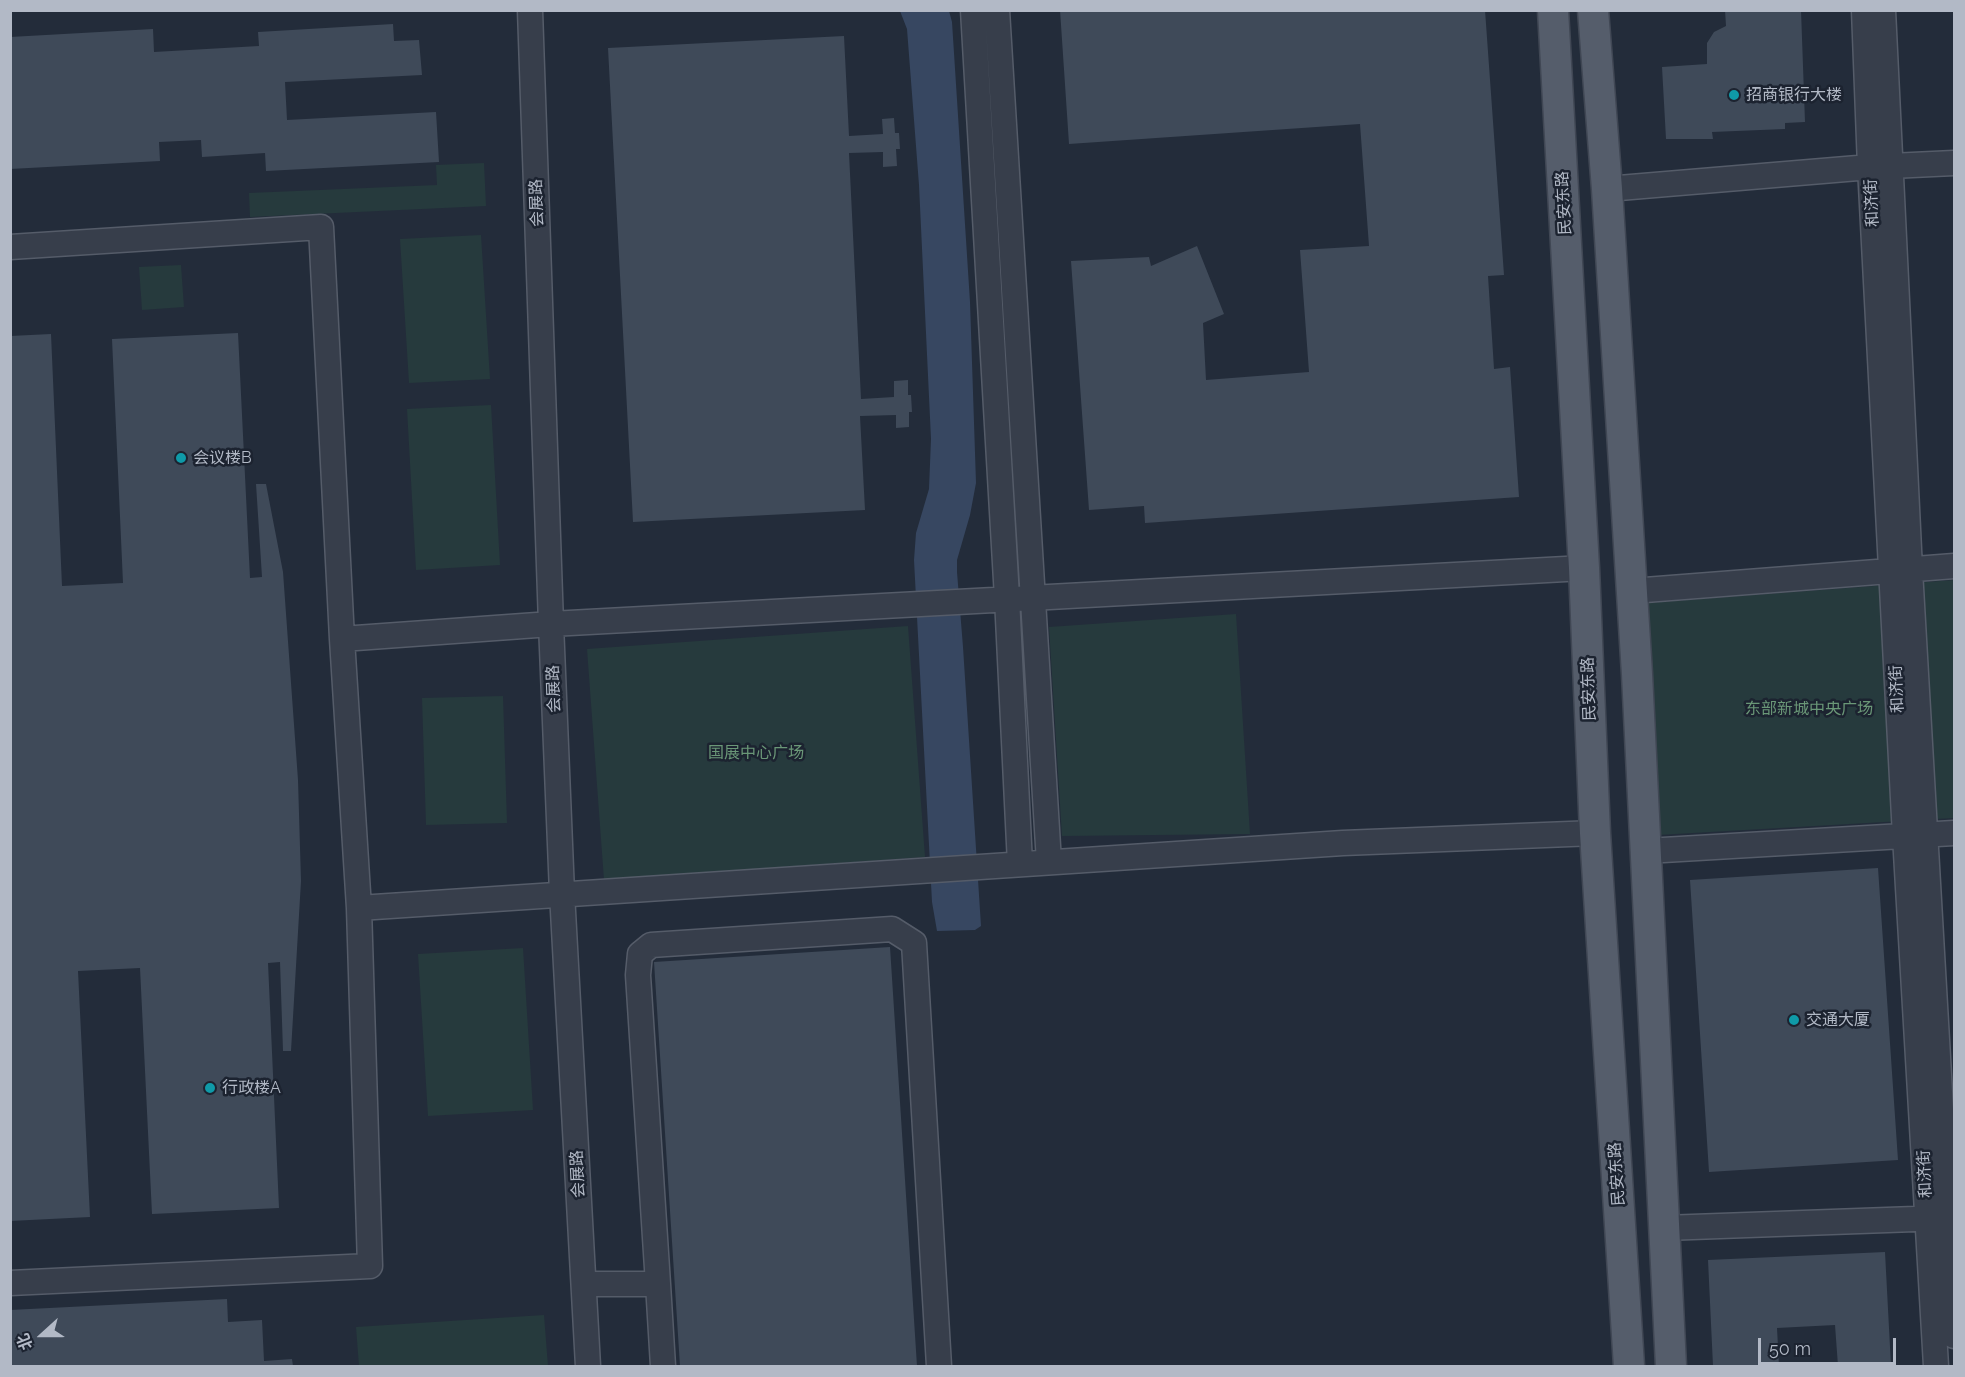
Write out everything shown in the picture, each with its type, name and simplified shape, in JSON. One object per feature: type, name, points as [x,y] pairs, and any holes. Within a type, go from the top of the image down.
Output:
[{"type":"main road","name":"民安东路","points":[[1553,10],[1584,568],[1595,833],[1629,1366]]},
{"type":"main road","points":[[1593,10],[1637,674],[1671,1366]]},
{"type":"street","name":"会展路","points":[[530,10],[562,893],[588,1366]]},
{"type":"street","points":[[973,10],[1020,864]]},
{"type":"street","points":[[998,10],[1049,862]]},
{"type":"street","name":"和济街","points":[[1864,10],[1881,167],[1916,836],[1943,1218],[1954,1336]]},
{"type":"street","name":"和济街","points":[[1881,167],[1883,10]]},
{"type":"street","points":[[1606,189],[1954,163]]},
{"type":"street","points":[[10,248],[321,227],[342,639],[359,908],[370,1266],[10,1282]]},
{"type":"street","points":[[1632,591],[1954,566]]},
{"type":"street","points":[[342,639],[551,624],[1033,596],[1584,568]]},
{"type":"street","points":[[359,908],[1343,843],[1595,833]]},
{"type":"street","points":[[1646,851],[1954,833]]},
{"type":"street","points":[[663,1366],[638,975],[640,954],[651,945],[892,929],[914,943],[939,1366]]},
{"type":"street","points":[[1664,1228],[1943,1218]]},
{"type":"street","name":"和济街","points":[[1936,1366],[1943,1218]]},
{"type":"street","points":[[584,1284],[658,1284]]},
{"type":"green space","points":[[484,163],[486,206],[250,217],[249,193],[437,185],[436,165]]},
{"type":"green space","points":[[481,235],[490,379],[409,383],[400,239]]},
{"type":"green space","points":[[181,265],[184,307],[142,310],[139,267]]},
{"type":"green space","points":[[491,405],[500,565],[416,570],[407,409]]},
{"type":"green space","name":"东部新城中央广场","points":[[1954,580],[1954,818],[1658,835],[1647,603]]},
{"type":"green space","points":[[1236,614],[1250,834],[1062,836],[1049,627]]},
{"type":"green space","name":"国展中心广场","points":[[908,626],[925,857],[604,880],[587,649]]},
{"type":"green space","points":[[503,696],[507,823],[426,825],[422,698]]},
{"type":"green space","points":[[523,948],[533,1110],[428,1116],[418,954]]},
{"type":"green space","points":[[544,1315],[548,1366],[359,1366],[356,1327]]},
{"type":"water","points":[[900,11],[949,11],[952,22],[970,302],[976,483],[970,515],[957,560],[981,926],[975,930],[937,931],[932,902],[914,560],[916,533],[929,489],[931,439],[919,185],[907,29]]},
{"type":"building","points":[[1060,10],[1485,10],[1504,275],[1488,276],[1494,369],[1510,367],[1519,497],[1145,523],[1144,506],[1089,510],[1071,261],[1149,257],[1151,266],[1197,246],[1224,314],[1203,323],[1206,380],[1309,372],[1300,250],[1369,246],[1360,124],[1069,144]]},
{"type":"building","name":"招商银行大楼","points":[[1725,10],[1801,10],[1805,122],[1785,123],[1785,129],[1712,132],[1713,139],[1666,139],[1662,67],[1707,64],[1707,43],[1714,32],[1726,26]]},
{"type":"building","points":[[393,24],[394,41],[419,40],[422,75],[285,82],[287,120],[436,112],[439,162],[266,171],[265,153],[202,157],[201,140],[159,142],[160,161],[10,169],[10,37],[153,29],[154,52],[259,46],[258,32]]},
{"type":"building","points":[[844,36],[849,136],[883,134],[882,119],[894,118],[895,133],[899,133],[900,149],[896,149],[897,166],[883,167],[883,152],[849,153],[861,399],[894,397],[894,381],[908,380],[908,395],[911,395],[912,412],[909,412],[909,427],[896,428],[896,415],[860,416],[865,510],[633,522],[608,48]]},
{"type":"building","points":[[238,333],[250,578],[262,577],[256,484],[266,484],[283,572],[298,780],[301,881],[291,1051],[283,1051],[280,962],[268,963],[279,1208],[152,1214],[140,968],[78,971],[90,1217],[10,1221],[10,336],[51,334],[62,586],[123,583],[112,339]]},
{"type":"building","name":"交通大厦","points":[[1878,868],[1898,1160],[1709,1172],[1690,880]]},
{"type":"building","points":[[890,947],[917,1366],[680,1366],[654,962]]},
{"type":"building","points":[[1885,1252],[1891,1366],[1838,1366],[1835,1325],[1777,1328],[1779,1366],[1713,1366],[1708,1260]]},
{"type":"building","points":[[227,1299],[228,1322],[262,1320],[264,1361],[292,1359],[293,1366],[10,1366],[10,1310]]},
{"type":"place","name":"招商银行大楼","points":[[1734,95]]},
{"type":"place","name":"会议楼B","points":[[181,458]]},
{"type":"place","name":"交通大厦","points":[[1794,1020]]},
{"type":"place","name":"行政楼A","points":[[210,1088]]}]
